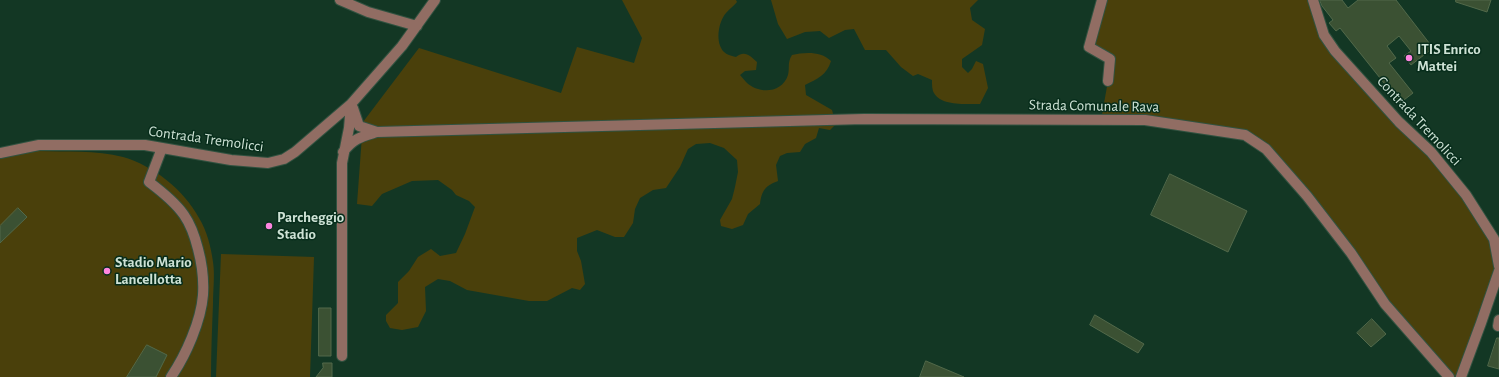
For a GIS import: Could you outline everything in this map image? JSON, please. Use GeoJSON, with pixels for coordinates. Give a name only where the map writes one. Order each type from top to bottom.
{"type":"FeatureCollection","features":[{"type":"Feature","properties":{"kind":"street"},"geometry":{"type":"LineString","coordinates":[[340,0],[368,12],[417,26]]}},
{"type":"Feature","properties":{"kind":"street","name":"Contrada Tremolicci"},"geometry":{"type":"LineString","coordinates":[[0,153],[39,145],[145,146],[231,160],[268,163],[284,159],[295,152],[351,104],[402,46],[435,0]]}},
{"type":"Feature","properties":{"kind":"street"},"geometry":{"type":"LineString","coordinates":[[1102,0],[1089,47],[1110,59],[1108,81]]}},
{"type":"Feature","properties":{"kind":"street","name":"Contrada Tremolicci"},"geometry":{"type":"LineString","coordinates":[[1312,0],[1324,35],[1335,51],[1399,122],[1431,152],[1466,194],[1494,239],[1499,266]]}},
{"type":"Feature","properties":{"kind":"street"},"geometry":{"type":"LineString","coordinates":[[351,104],[352,136],[359,137]]}},
{"type":"Feature","properties":{"kind":"street","name":"Strada Comunale Rava"},"geometry":{"type":"LineString","coordinates":[[377,132],[864,119],[1145,120],[1245,135],[1266,150],[1291,178],[1351,253],[1385,304],[1449,377]]}},
{"type":"Feature","properties":{"kind":"street"},"geometry":{"type":"LineString","coordinates":[[352,128],[377,132]]}},
{"type":"Feature","properties":{"kind":"street"},"geometry":{"type":"LineString","coordinates":[[342,356],[342,163],[343,152],[352,128]]}},
{"type":"Feature","properties":{"kind":"street"},"geometry":{"type":"LineString","coordinates":[[343,152],[350,143],[359,137],[377,132]]}},
{"type":"Feature","properties":{"kind":"street"},"geometry":{"type":"LineString","coordinates":[[162,148],[149,182],[174,203],[184,215],[193,231],[202,264],[203,294],[201,309],[192,336],[171,377]]}},
{"type":"Feature","properties":{"kind":"street"},"geometry":{"type":"LineString","coordinates":[[1460,377],[1499,271]]}},
{"type":"Feature","properties":{"kind":"street"},"geometry":{"type":"LineString","coordinates":[[1499,320],[1499,326]]}},
{"type":"Feature","properties":{"kind":"shaded area"},"geometry":{"type":"Polygon","coordinates":[[[622,0],[736,0],[737,2],[723,17],[719,27],[719,43],[721,48],[727,54],[736,57],[745,54],[757,62],[756,70],[745,71],[740,75],[746,82],[757,89],[775,89],[781,86],[788,75],[790,58],[792,55],[813,53],[823,55],[831,61],[829,66],[821,76],[805,85],[806,95],[832,110],[836,124],[830,130],[819,128],[816,138],[805,144],[800,152],[787,153],[780,156],[776,165],[778,181],[765,189],[760,204],[748,214],[743,225],[732,229],[721,226],[720,220],[732,199],[738,172],[737,160],[724,148],[710,143],[696,144],[688,149],[680,167],[666,188],[653,190],[640,198],[635,209],[633,223],[624,237],[615,237],[597,230],[577,238],[577,251],[581,261],[585,284],[580,290],[572,288],[547,301],[529,301],[467,290],[450,281],[438,279],[425,287],[426,311],[418,327],[402,330],[390,328],[386,321],[386,315],[398,303],[398,282],[409,271],[418,257],[431,249],[440,256],[456,253],[475,207],[469,201],[456,195],[452,190],[438,180],[412,181],[382,194],[372,206],[357,204],[363,122],[419,48],[561,93],[577,47],[634,63],[642,38],[622,0]]]}},
{"type":"Feature","properties":{"kind":"shaded area"},"geometry":{"type":"Polygon","coordinates":[[[771,0],[978,0],[970,8],[972,20],[985,29],[982,45],[962,59],[962,67],[968,73],[976,61],[983,64],[988,88],[980,104],[962,104],[942,100],[933,92],[932,80],[918,74],[913,76],[901,67],[886,50],[865,50],[854,29],[845,30],[829,38],[820,31],[805,32],[787,39],[778,24],[771,0]]]}},
{"type":"Feature","properties":{"kind":"shaded area"},"geometry":{"type":"Polygon","coordinates":[[[1102,0],[1313,0],[1324,35],[1431,152],[1494,239],[1499,266],[1461,377],[1449,377],[1385,304],[1307,196],[1245,135],[1101,120],[1108,81],[1110,59],[1089,47],[1102,0]]]}},
{"type":"Feature","properties":{"kind":"shaded area","name":"Stadio Mario Lancellotta"},"geometry":{"type":"Polygon","coordinates":[[[38,151],[102,153],[135,161],[146,166],[167,180],[177,189],[193,208],[202,223],[206,234],[214,267],[211,377],[0,377],[0,158],[38,151]]]}},
{"type":"Feature","properties":{"kind":"shaded area"},"geometry":{"type":"Polygon","coordinates":[[[221,254],[314,257],[310,377],[216,377],[221,254]]]}},
{"type":"Feature","properties":{"kind":"building"},"geometry":{"type":"Polygon","coordinates":[[[1320,0],[1342,0],[1348,8],[1358,0],[1396,0],[1433,48],[1411,65],[1404,56],[1411,51],[1399,36],[1387,46],[1396,58],[1389,63],[1413,93],[1400,103],[1340,28],[1336,31],[1329,23],[1333,20],[1322,6],[1320,0]]]}},
{"type":"Feature","properties":{"kind":"building"},"geometry":{"type":"Polygon","coordinates":[[[1456,0],[1491,0],[1487,12],[1456,2],[1456,0]]]}},
{"type":"Feature","properties":{"kind":"building"},"geometry":{"type":"Polygon","coordinates":[[[1170,174],[1247,211],[1228,252],[1151,215],[1170,174]]]}},
{"type":"Feature","properties":{"kind":"building"},"geometry":{"type":"Polygon","coordinates":[[[18,208],[27,217],[0,243],[0,226],[18,208]]]}},
{"type":"Feature","properties":{"kind":"building"},"geometry":{"type":"Polygon","coordinates":[[[319,308],[331,308],[331,356],[319,356],[319,308]]]}},
{"type":"Feature","properties":{"kind":"building"},"geometry":{"type":"Polygon","coordinates":[[[1095,315],[1144,344],[1138,353],[1090,325],[1095,315]]]}},
{"type":"Feature","properties":{"kind":"building"},"geometry":{"type":"Polygon","coordinates":[[[1372,319],[1386,334],[1371,347],[1357,333],[1372,319]]]}},
{"type":"Feature","properties":{"kind":"building"},"geometry":{"type":"Polygon","coordinates":[[[1497,338],[1499,338],[1499,369],[1488,366],[1497,338]]]}},
{"type":"Feature","properties":{"kind":"building"},"geometry":{"type":"Polygon","coordinates":[[[147,345],[167,355],[156,377],[127,377],[147,345]]]}},
{"type":"Feature","properties":{"kind":"building"},"geometry":{"type":"Polygon","coordinates":[[[926,361],[964,377],[920,377],[926,361]]]}},
{"type":"Feature","properties":{"kind":"building"},"geometry":{"type":"Polygon","coordinates":[[[323,363],[332,363],[332,377],[316,377],[323,368],[323,363]]]}},
{"type":"Feature","properties":{"kind":"place","name":"ITIS Enrico Mattei"},"geometry":{"type":"Point","coordinates":[1409,58]}},
{"type":"Feature","properties":{"kind":"place","name":"Parcheggio Stadio"},"geometry":{"type":"Point","coordinates":[269,226]}},
{"type":"Feature","properties":{"kind":"place","name":"Stadio Mario Lancellotta"},"geometry":{"type":"Point","coordinates":[107,271]}}]}
